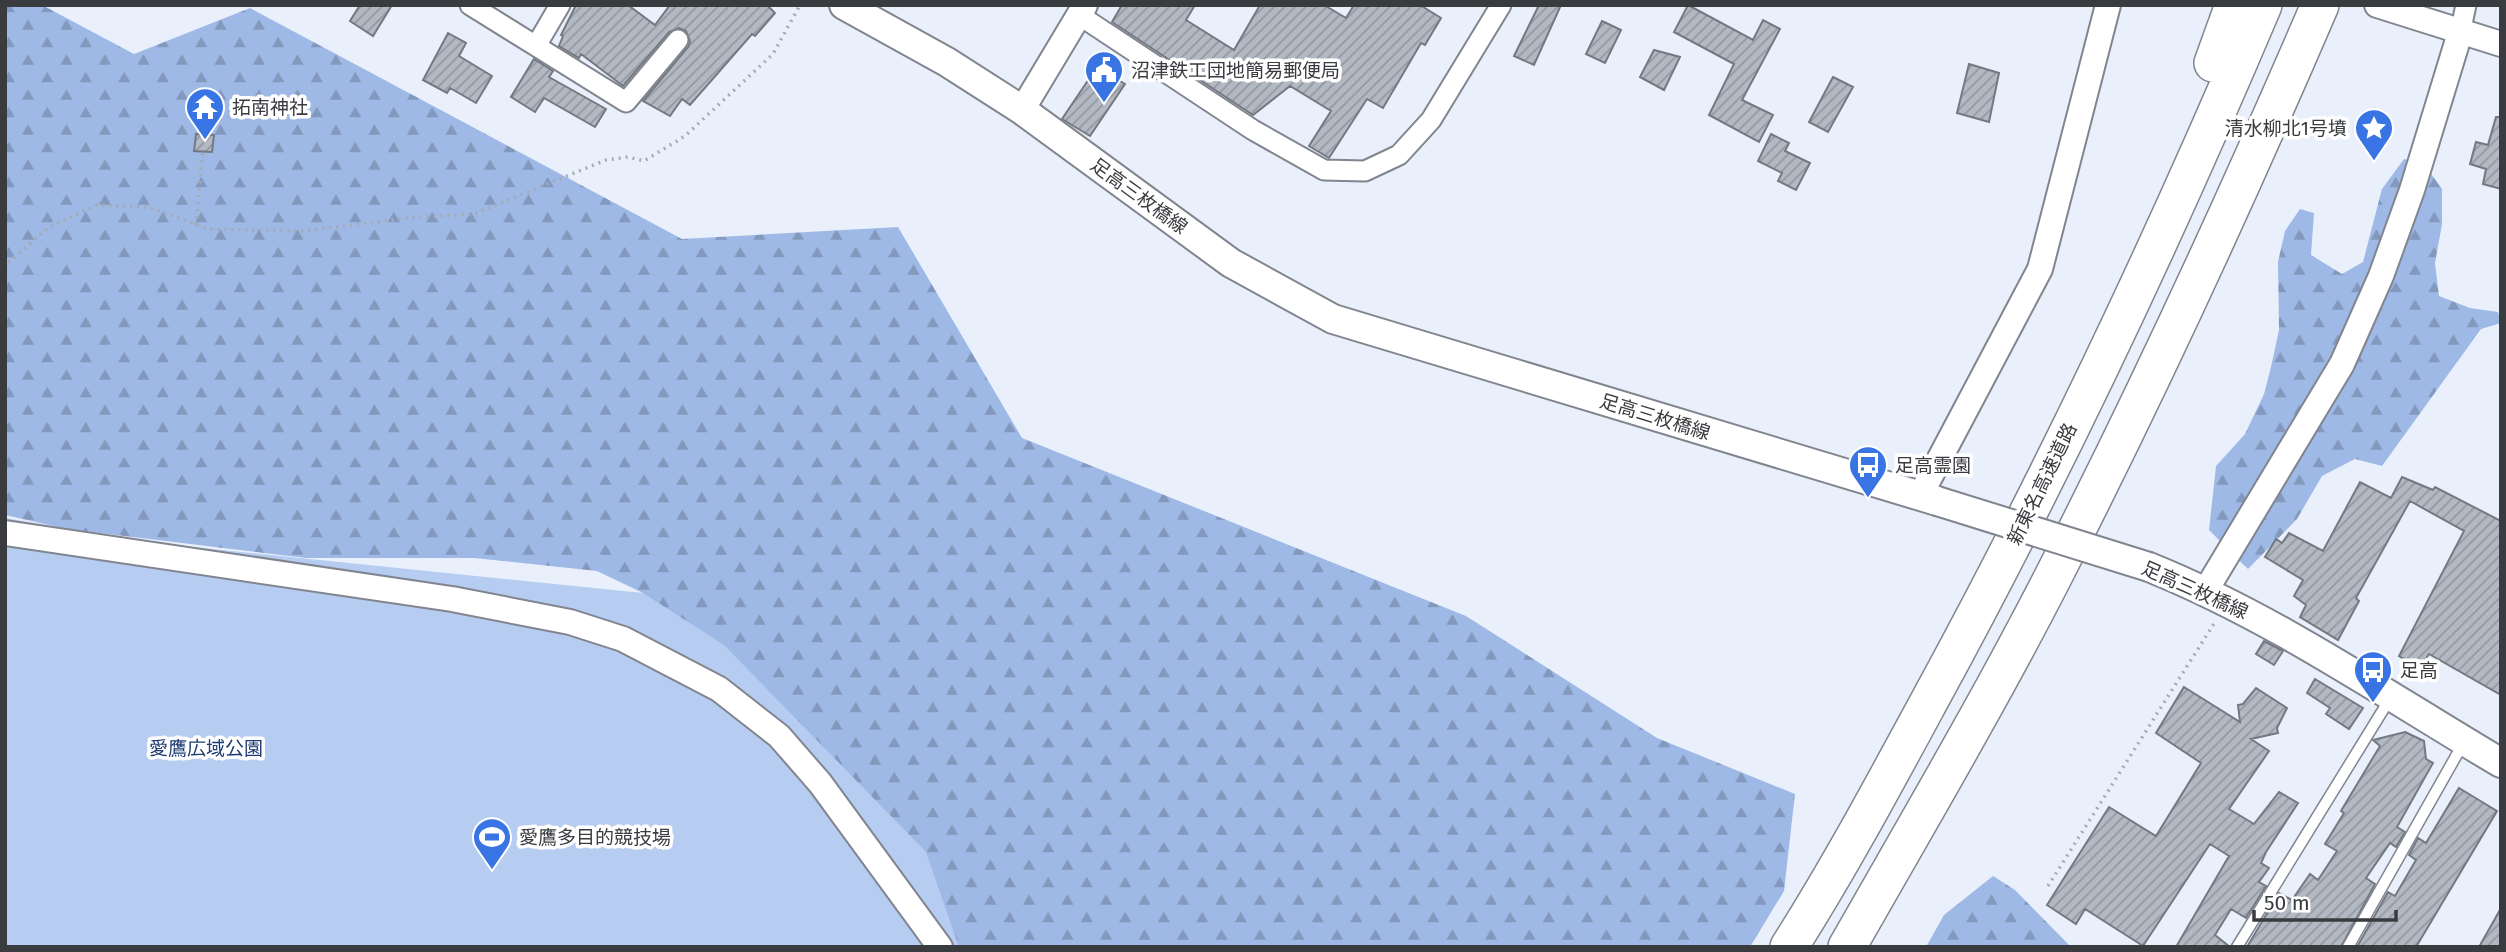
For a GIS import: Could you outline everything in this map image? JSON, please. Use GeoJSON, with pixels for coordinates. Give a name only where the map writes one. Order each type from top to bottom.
{"type":"FeatureCollection","features":[{"type":"Feature","properties":{"kind":"highway"},"geometry":{"type":"LineString","coordinates":[[1990,590],[2207,80],[2234,5]]}},
{"type":"Feature","properties":{"kind":"highway","name":"新東名高速道路"},"geometry":{"type":"LineString","coordinates":[[1793,940],[1990,590],[2084,400],[2263,5]]}},
{"type":"Feature","properties":{"kind":"highway"},"geometry":{"type":"LineString","coordinates":[[1847,947],[2052,579],[2150,380],[2255,155],[2320,5]]}},
{"type":"Feature","properties":{"kind":"main road","name":"足高三枚橋線"},"geometry":{"type":"LineString","coordinates":[[844,5],[947,62],[1022,110],[1231,263],[1333,318],[2149,567],[2217,596],[2501,763]]}},
{"type":"Feature","properties":{"kind":"street"},"geometry":{"type":"LineString","coordinates":[[470,5],[626,102],[678,40]]}},
{"type":"Feature","properties":{"kind":"street"},"geometry":{"type":"LineString","coordinates":[[536,46],[560,5]]}},
{"type":"Feature","properties":{"kind":"street"},"geometry":{"type":"LineString","coordinates":[[1022,110],[1082,10],[1253,130],[1324,170],[1365,172],[1399,155],[1431,120],[1501,5]]}},
{"type":"Feature","properties":{"kind":"street"},"geometry":{"type":"LineString","coordinates":[[1929,499],[2040,269],[2108,5]]}},
{"type":"Feature","properties":{"kind":"street"},"geometry":{"type":"LineString","coordinates":[[2377,5],[2501,44]]}},
{"type":"Feature","properties":{"kind":"street"},"geometry":{"type":"LineString","coordinates":[[2217,596],[2342,364],[2381,276],[2412,190],[2466,5]]}},
{"type":"Feature","properties":{"kind":"street"},"geometry":{"type":"LineString","coordinates":[[5,533],[452,599],[570,622],[623,639],[719,689],[779,736],[820,783],[940,947]]}},
{"type":"Feature","properties":{"kind":"lane"},"geometry":{"type":"LineString","coordinates":[[2237,947],[2391,697]]}},
{"type":"Feature","properties":{"kind":"lane"},"geometry":{"type":"LineString","coordinates":[[2348,947],[2465,742]]}},
{"type":"Feature","properties":{"kind":"path"},"geometry":{"type":"LineString","coordinates":[[5,276],[8,262],[49,227],[97,205],[148,207],[209,229],[304,231],[416,217],[474,214],[606,160],[628,157],[644,161],[685,136],[773,54],[800,5]]}},
{"type":"Feature","properties":{"kind":"path"},"geometry":{"type":"LineString","coordinates":[[197,225],[203,151]]}},
{"type":"Feature","properties":{"kind":"path"},"geometry":{"type":"LineString","coordinates":[[2048,886],[2217,596]]}},
{"type":"Feature","properties":{"kind":"green space"},"geometry":{"type":"Polygon","coordinates":[[[5,5],[42,5],[134,54],[250,8],[682,239],[898,227],[1022,438],[1466,616],[1657,738],[1795,794],[1784,891],[1750,947],[940,947],[643,593],[597,571],[474,558],[306,558],[67,529],[5,515],[5,5]]]}},
{"type":"Feature","properties":{"kind":"green space"},"geometry":{"type":"Polygon","coordinates":[[[2404,159],[2424,164],[2442,189],[2442,224],[2435,263],[2439,296],[2470,308],[2498,312],[2501,323],[2481,329],[2382,466],[2355,459],[2322,476],[2297,519],[2248,569],[2209,530],[2216,466],[2245,434],[2264,394],[2279,330],[2278,262],[2285,231],[2300,209],[2314,213],[2311,255],[2342,274],[2363,262],[2382,189],[2404,159]]]}},
{"type":"Feature","properties":{"kind":"green space","name":"愛鷹広域公園"},"geometry":{"type":"Polygon","coordinates":[[[5,518],[154,543],[643,593],[724,645],[926,852],[959,947],[5,947],[5,518]]]}},
{"type":"Feature","properties":{"kind":"green space"},"geometry":{"type":"Polygon","coordinates":[[[1993,876],[2015,890],[2071,947],[1926,947],[1944,915],[1993,876]]]}},
{"type":"Feature","properties":{"kind":"building"},"geometry":{"type":"Polygon","coordinates":[[[360,5],[392,5],[373,36],[350,21],[360,5]]]}},
{"type":"Feature","properties":{"kind":"building"},"geometry":{"type":"Polygon","coordinates":[[[576,5],[628,5],[655,25],[670,5],[767,5],[775,13],[755,36],[752,34],[690,105],[682,99],[670,116],[643,101],[688,47],[690,41],[686,31],[679,28],[669,32],[623,86],[581,54],[579,58],[559,46],[563,36],[561,35],[576,5]]]}},
{"type":"Feature","properties":{"kind":"building"},"geometry":{"type":"Polygon","coordinates":[[[1122,5],[1195,5],[1186,20],[1234,50],[1260,5],[1324,5],[1346,18],[1354,5],[1420,5],[1441,18],[1425,45],[1421,43],[1383,108],[1367,99],[1329,158],[1309,146],[1331,111],[1290,86],[1253,115],[1112,22],[1122,5]]]}},
{"type":"Feature","properties":{"kind":"building"},"geometry":{"type":"Polygon","coordinates":[[[1539,5],[1561,5],[1534,65],[1514,56],[1539,5]]]}},
{"type":"Feature","properties":{"kind":"building"},"geometry":{"type":"Polygon","coordinates":[[[1688,5],[1753,40],[1763,20],[1780,29],[1742,100],[1773,115],[1759,142],[1709,115],[1734,64],[1674,32],[1688,5]]]}},
{"type":"Feature","properties":{"kind":"building"},"geometry":{"type":"Polygon","coordinates":[[[1602,21],[1621,30],[1605,63],[1586,54],[1602,21]]]}},
{"type":"Feature","properties":{"kind":"building"},"geometry":{"type":"Polygon","coordinates":[[[448,33],[466,43],[459,56],[492,76],[476,103],[450,88],[447,93],[423,80],[448,33]]]}},
{"type":"Feature","properties":{"kind":"building"},"geometry":{"type":"Polygon","coordinates":[[[1654,50],[1680,57],[1664,90],[1640,77],[1654,50]]]}},
{"type":"Feature","properties":{"kind":"building"},"geometry":{"type":"Polygon","coordinates":[[[534,59],[553,71],[549,77],[606,109],[595,127],[544,98],[535,112],[511,97],[534,59]]]}},
{"type":"Feature","properties":{"kind":"building"},"geometry":{"type":"Polygon","coordinates":[[[1969,64],[1999,73],[1989,122],[1957,113],[1969,64]]]}},
{"type":"Feature","properties":{"kind":"building"},"geometry":{"type":"Polygon","coordinates":[[[1097,67],[1125,84],[1090,136],[1062,119],[1097,67]]]}},
{"type":"Feature","properties":{"kind":"building"},"geometry":{"type":"Polygon","coordinates":[[[1833,77],[1853,87],[1828,132],[1809,122],[1833,77]]]}},
{"type":"Feature","properties":{"kind":"building"},"geometry":{"type":"Polygon","coordinates":[[[2496,117],[2501,117],[2501,189],[2483,184],[2486,169],[2470,164],[2476,142],[2488,145],[2496,117]]]}},
{"type":"Feature","properties":{"kind":"building"},"geometry":{"type":"Polygon","coordinates":[[[196,134],[214,135],[212,152],[194,151],[196,134]]]}},
{"type":"Feature","properties":{"kind":"building"},"geometry":{"type":"Polygon","coordinates":[[[1771,134],[1789,143],[1785,151],[1810,163],[1796,190],[1778,181],[1782,173],[1758,161],[1771,134]]]}},
{"type":"Feature","properties":{"kind":"building"},"geometry":{"type":"Polygon","coordinates":[[[2402,477],[2433,490],[2435,487],[2501,521],[2501,695],[2429,654],[2420,668],[2399,656],[2464,531],[2410,501],[2356,598],[2359,601],[2338,640],[2300,617],[2306,605],[2294,596],[2303,580],[2265,557],[2276,539],[2282,543],[2289,533],[2323,551],[2360,482],[2391,498],[2402,477]]]}},
{"type":"Feature","properties":{"kind":"building"},"geometry":{"type":"Polygon","coordinates":[[[2264,641],[2283,651],[2274,665],[2256,654],[2264,641]]]}},
{"type":"Feature","properties":{"kind":"building"},"geometry":{"type":"Polygon","coordinates":[[[2315,679],[2363,708],[2349,729],[2326,714],[2330,708],[2307,693],[2315,679]]]}},
{"type":"Feature","properties":{"kind":"building"},"geometry":{"type":"Polygon","coordinates":[[[2184,687],[2240,722],[2238,705],[2243,704],[2256,688],[2287,708],[2277,728],[2278,733],[2251,739],[2269,751],[2229,809],[2254,824],[2279,792],[2298,803],[2261,863],[2269,868],[2259,882],[2266,886],[2246,918],[2231,909],[2215,935],[2230,947],[2176,947],[2229,856],[2210,844],[2143,946],[2085,909],[2076,924],[2047,905],[2109,807],[2156,836],[2201,763],[2156,733],[2184,687]]]}},
{"type":"Feature","properties":{"kind":"building"},"geometry":{"type":"Polygon","coordinates":[[[2405,732],[2424,741],[2426,759],[2433,763],[2397,827],[2405,832],[2396,847],[2390,843],[2366,878],[2375,884],[2341,947],[2247,947],[2279,893],[2292,900],[2310,874],[2318,880],[2337,851],[2325,844],[2344,813],[2341,811],[2380,746],[2373,740],[2405,732]]]}},
{"type":"Feature","properties":{"kind":"building"},"geometry":{"type":"Polygon","coordinates":[[[2459,788],[2497,811],[2416,947],[2357,947],[2388,892],[2395,896],[2416,860],[2409,855],[2418,838],[2426,843],[2459,788]]]}},
{"type":"Feature","properties":{"kind":"building"},"geometry":{"type":"Polygon","coordinates":[[[2501,908],[2501,947],[2479,947],[2501,908]]]}},
{"type":"Feature","properties":{"kind":"place","name":"沼津鉄工団地簡易郵便局"},"geometry":{"type":"Point","coordinates":[1104,104]}},
{"type":"Feature","properties":{"kind":"place","name":"拓南神社"},"geometry":{"type":"Point","coordinates":[205,141]}},
{"type":"Feature","properties":{"kind":"place","name":"清水柳北1号墳"},"geometry":{"type":"Point","coordinates":[2374,162]}},
{"type":"Feature","properties":{"kind":"place","name":"足高霊園"},"geometry":{"type":"Point","coordinates":[1868,499]}},
{"type":"Feature","properties":{"kind":"place","name":"足高"},"geometry":{"type":"Point","coordinates":[2373,704]}},
{"type":"Feature","properties":{"kind":"place","name":"愛鷹多目的競技場"},"geometry":{"type":"Point","coordinates":[492,871]}}]}
